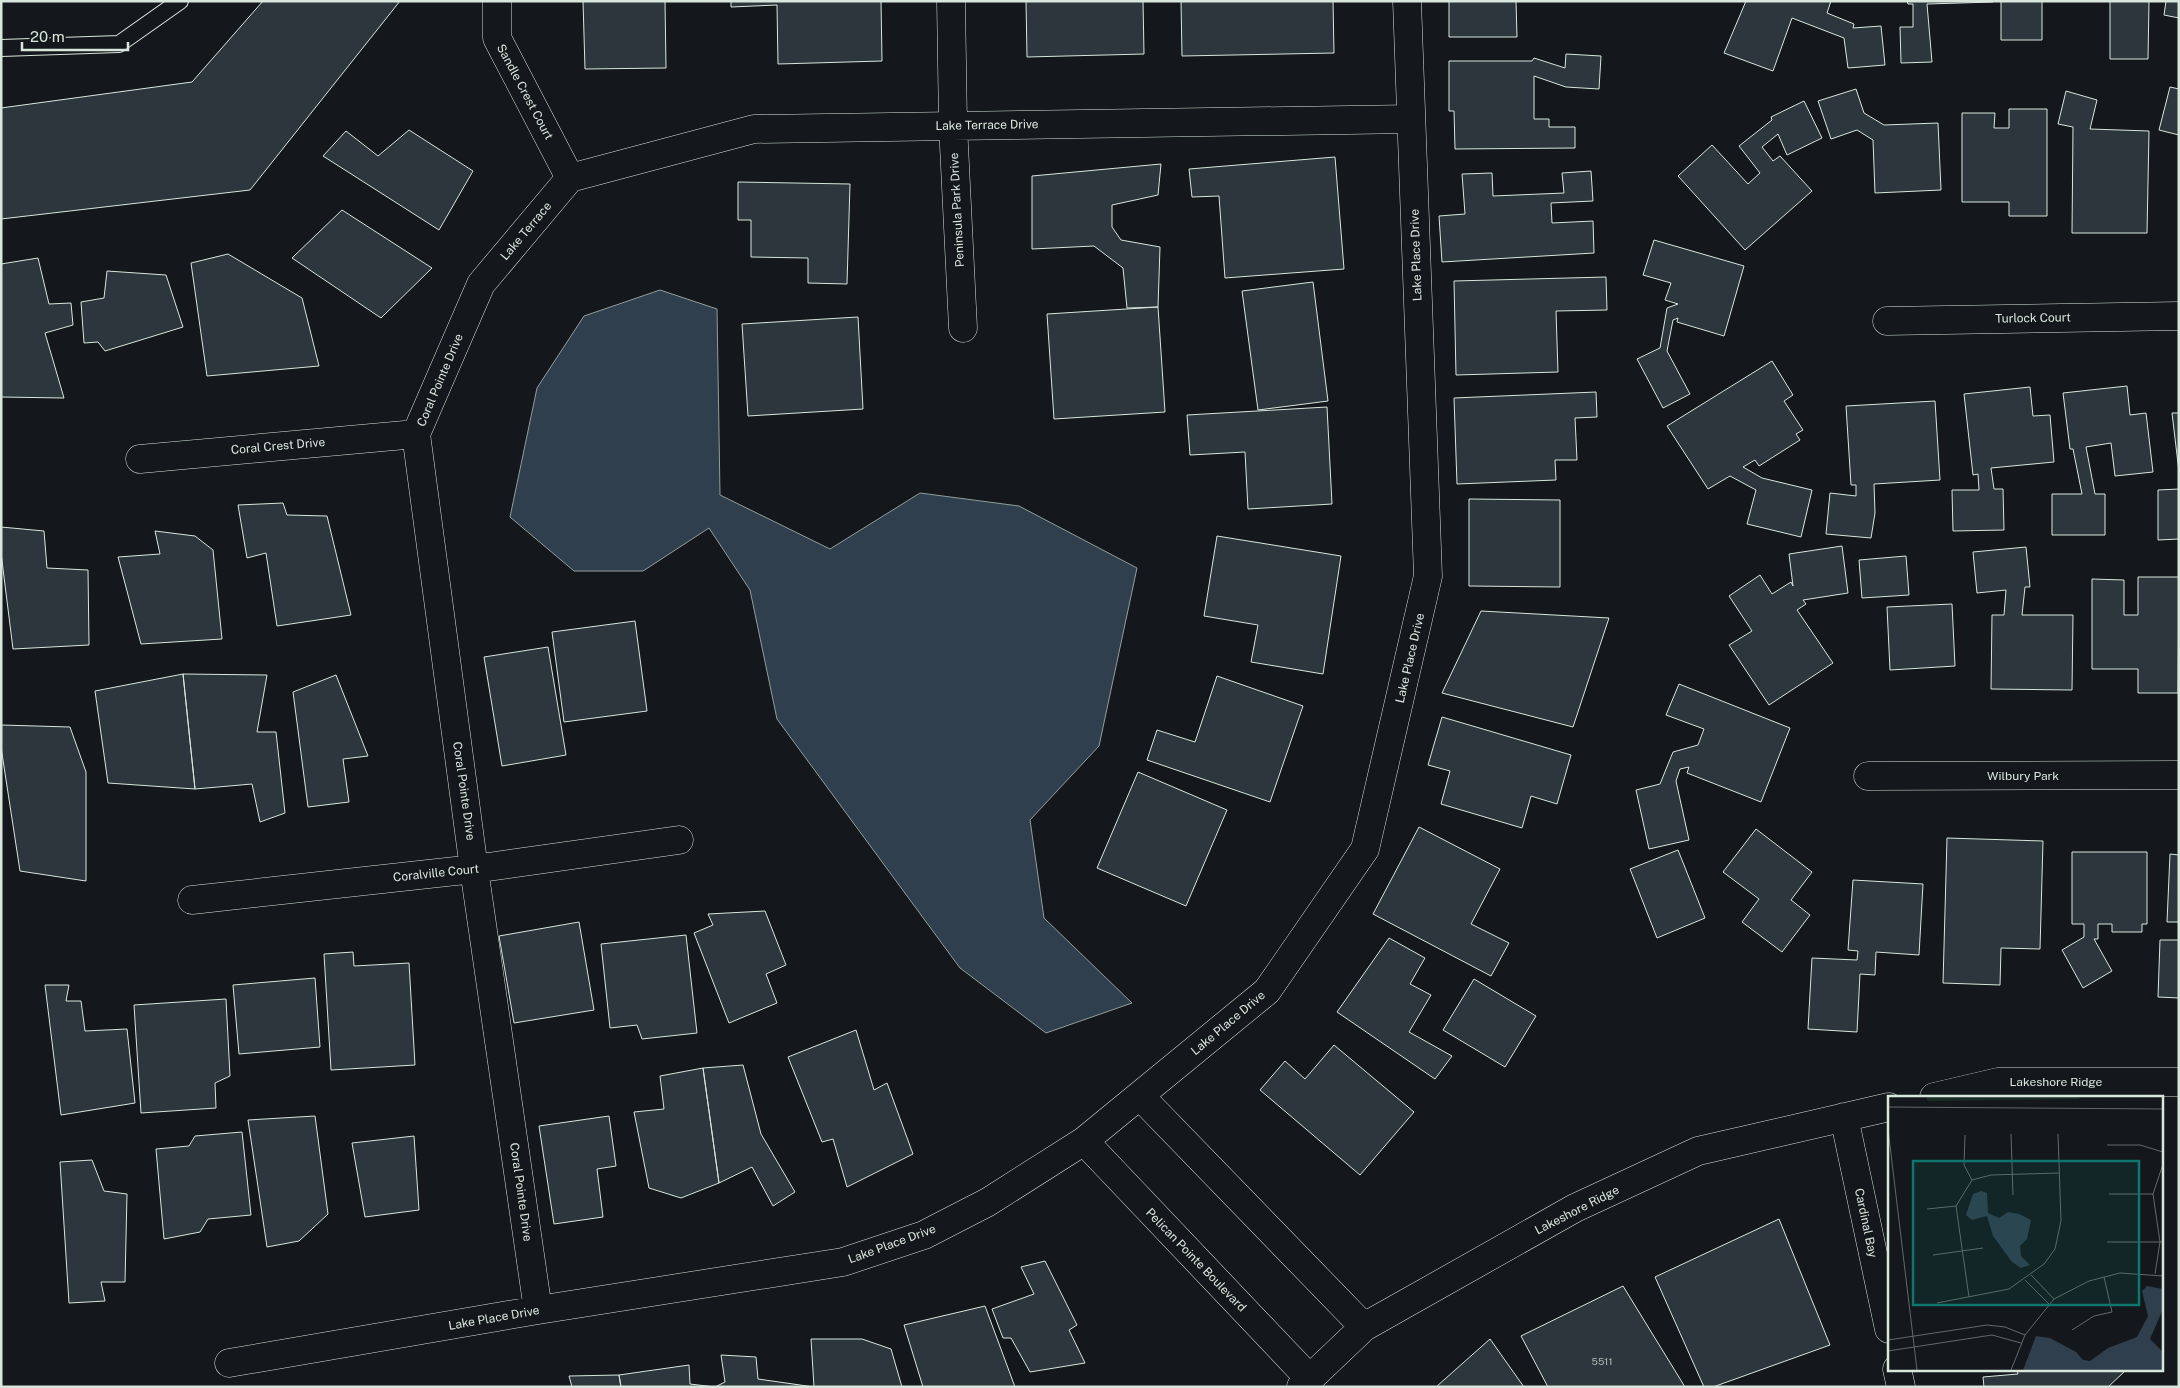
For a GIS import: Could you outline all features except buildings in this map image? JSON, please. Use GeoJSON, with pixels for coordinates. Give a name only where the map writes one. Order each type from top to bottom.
{"type":"FeatureCollection","features":[{"type":"Feature","properties":{"kind":"street","name":"Sandle Crest Court"},"geometry":{"type":"LineString","coordinates":[[497,1],[497,38],[570,178]]}},
{"type":"Feature","properties":{"kind":"street","name":"Peninsula Park Drive"},"geometry":{"type":"LineString","coordinates":[[951,1],[953,125],[963,328]]}},
{"type":"Feature","properties":{"kind":"street","name":"Lake Place Drive"},"geometry":{"type":"LineString","coordinates":[[229,1363],[538,1310],[843,1262],[924,1235],[988,1202],[1084,1142],[1267,991],[1365,849],[1428,576],[1407,1]]}},
{"type":"Feature","properties":{"kind":"street","name":"Lake Terrace Drive"},"geometry":{"type":"LineString","coordinates":[[570,178],[754,129],[1411,119]]}},
{"type":"Feature","properties":{"kind":"street","name":"Lake Terrace"},"geometry":{"type":"LineString","coordinates":[[481,284],[570,178]]}},
{"type":"Feature","properties":{"kind":"street","name":"Coral Pointe Drive"},"geometry":{"type":"LineString","coordinates":[[481,284],[416,434],[474,869],[538,1310]]}},
{"type":"Feature","properties":{"kind":"street","name":"Turlock Court"},"geometry":{"type":"LineString","coordinates":[[1886,321],[2179,316]]}},
{"type":"Feature","properties":{"kind":"street","name":"Coral Crest Drive"},"geometry":{"type":"LineString","coordinates":[[140,459],[416,434]]}},
{"type":"Feature","properties":{"kind":"street","name":"Wilbury Park"},"geometry":{"type":"LineString","coordinates":[[1868,776],[2179,775]]}},
{"type":"Feature","properties":{"kind":"street","name":"Coralville Court"},"geometry":{"type":"LineString","coordinates":[[192,900],[474,869],[679,840]]}},
{"type":"Feature","properties":{"kind":"street","name":"Lakeshore Ridge"},"geometry":{"type":"LineString","coordinates":[[1938,1096],[1998,1082],[2179,1082]]}},
{"type":"Feature","properties":{"kind":"street"},"geometry":{"type":"LineString","coordinates":[[1140,1096],[1364,1327]]}},
{"type":"Feature","properties":{"kind":"street","name":"Lakeshore Ridge"},"geometry":{"type":"LineString","coordinates":[[1305,1382],[1364,1327],[1575,1208],[1698,1151],[1888,1107]]}},
{"type":"Feature","properties":{"kind":"street","name":"Cardinal Bay"},"geometry":{"type":"LineString","coordinates":[[1844,1117],[1888,1324]]}},
{"type":"Feature","properties":{"kind":"street","name":"Pelican Pointe Boulevard"},"geometry":{"type":"LineString","coordinates":[[1084,1142],[1305,1382]]}},
{"type":"Feature","properties":{"kind":"street"},"geometry":{"type":"LineString","coordinates":[[1897,1370],[1901,1387]]}},
{"type":"Feature","properties":{"kind":"lane"},"geometry":{"type":"LineString","coordinates":[[1,48],[119,44],[180,1]]}},
{"type":"Feature","properties":{"kind":"water"},"geometry":{"type":"Polygon","coordinates":[[[660,290],[717,309],[720,495],[830,549],[920,493],[1019,506],[1137,568],[1099,746],[1030,820],[1044,918],[1132,1003],[1046,1033],[960,968],[777,719],[750,590],[709,528],[643,571],[574,571],[510,517],[537,388],[584,316],[660,290]]]}}]}
